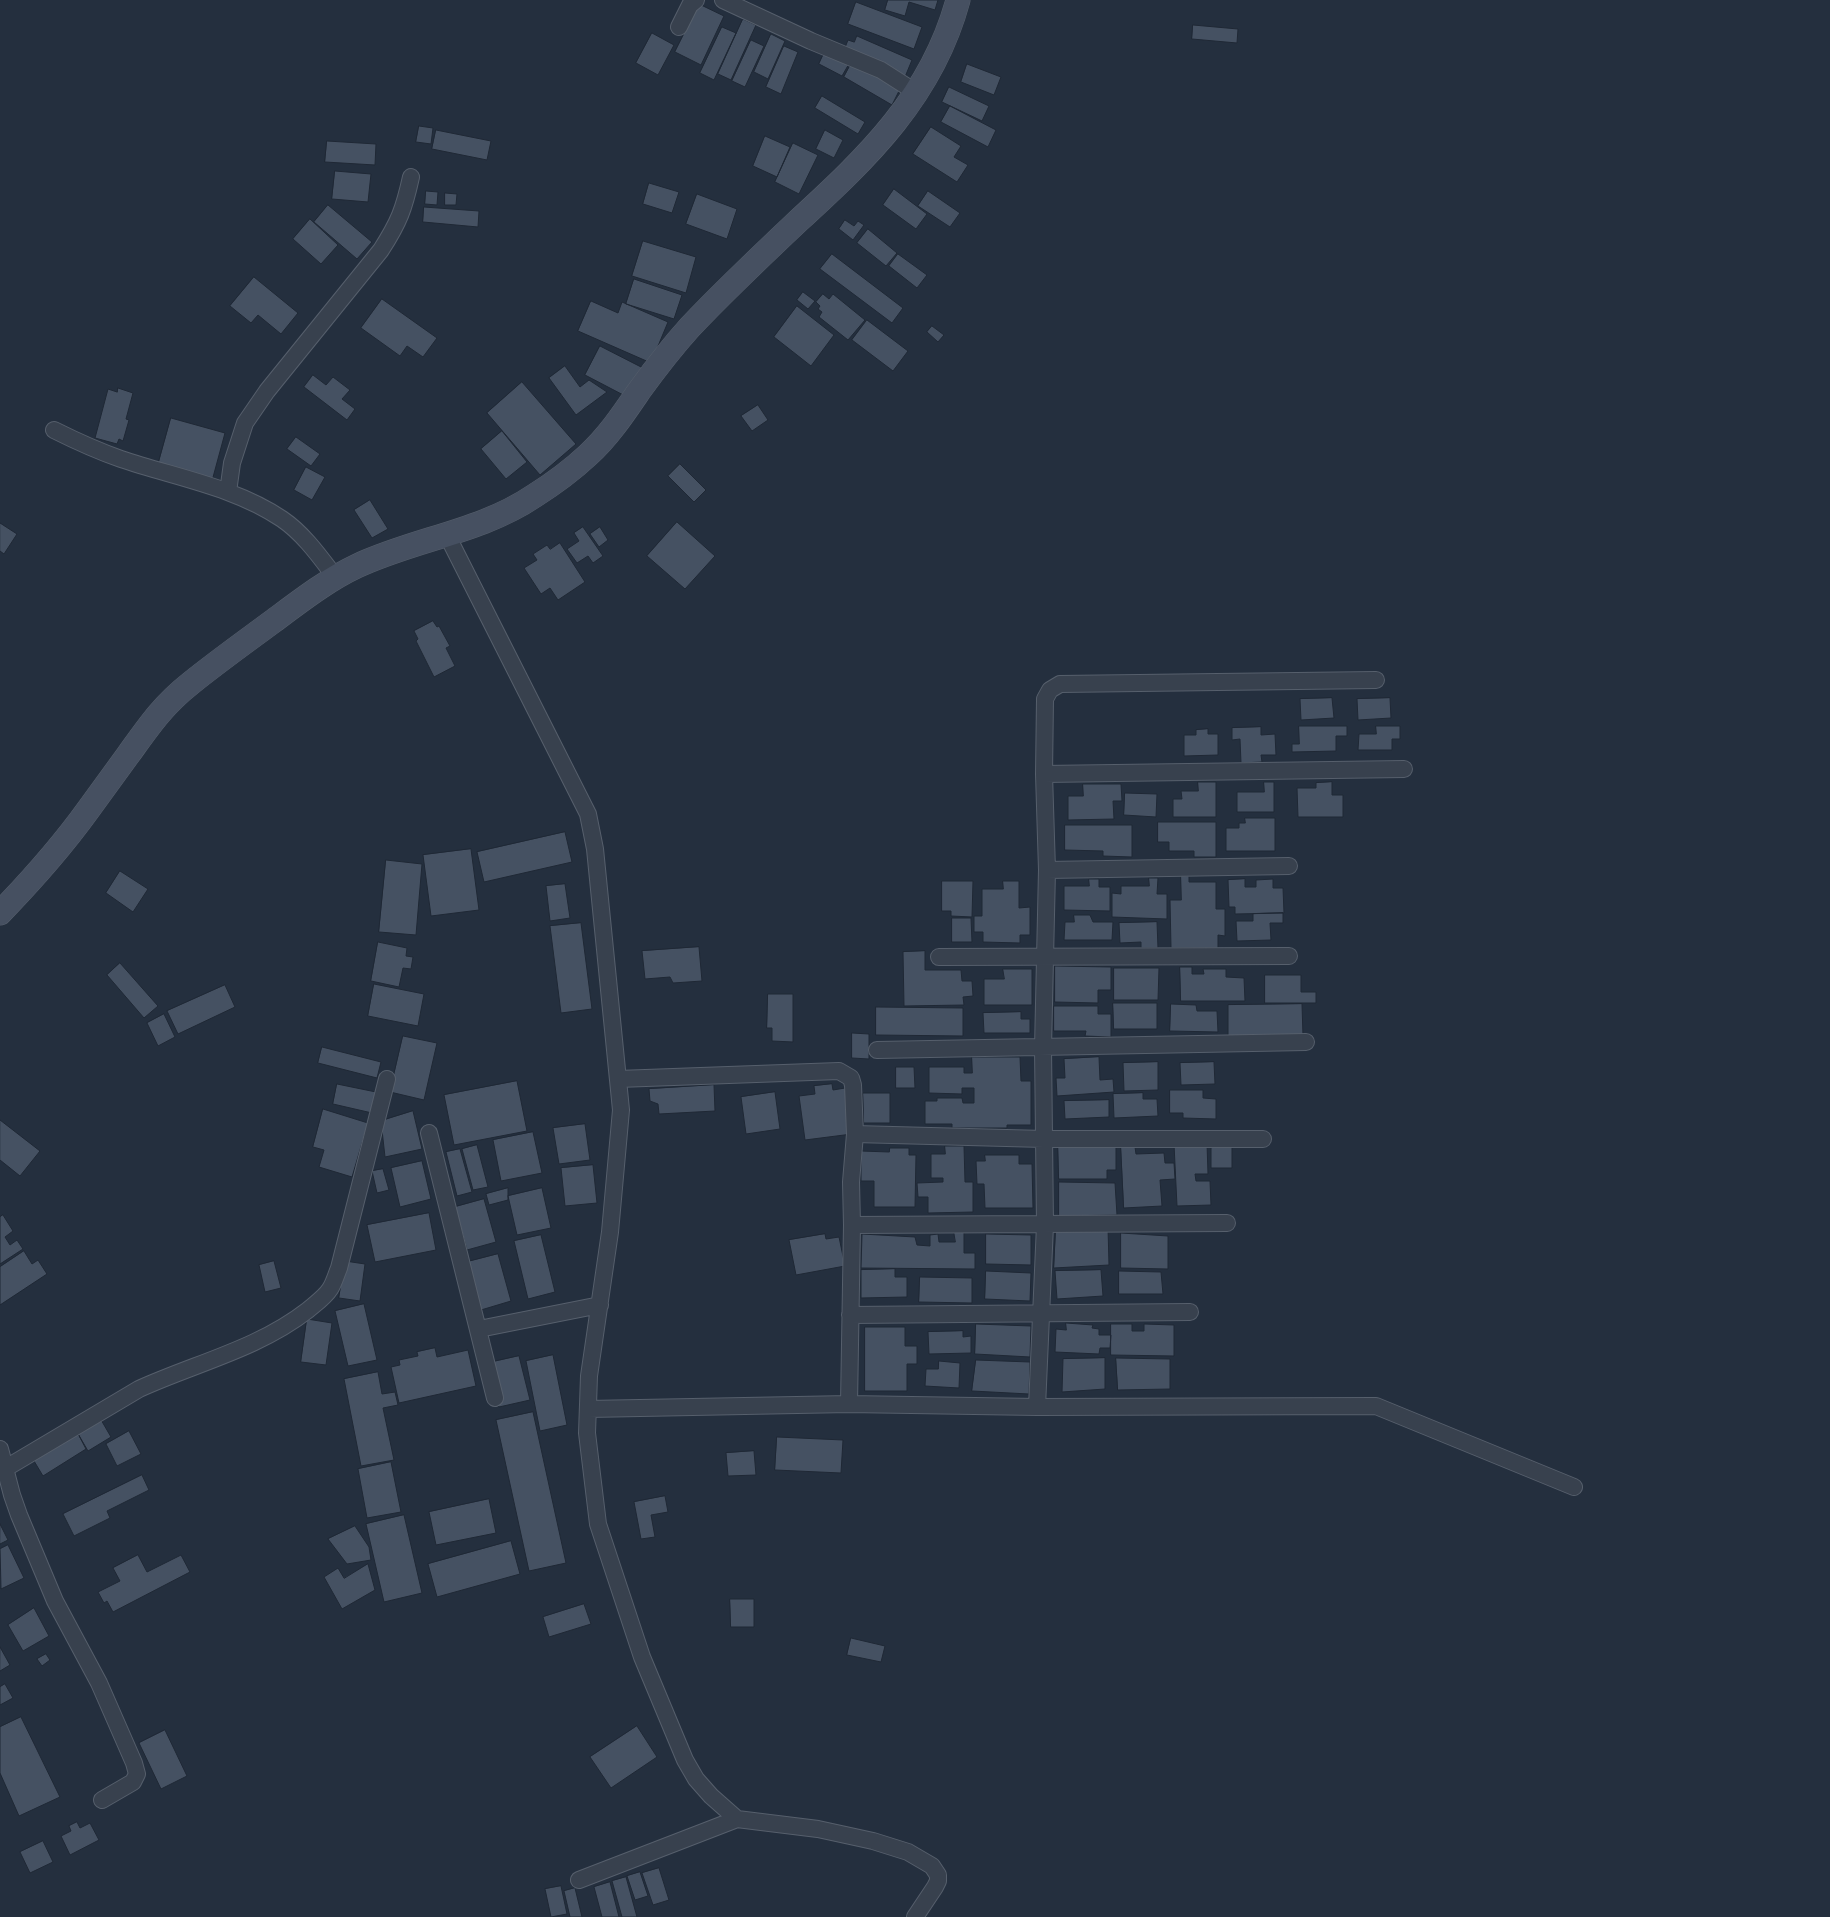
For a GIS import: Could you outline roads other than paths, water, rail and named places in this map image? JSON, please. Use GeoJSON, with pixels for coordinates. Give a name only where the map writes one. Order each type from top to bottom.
{"type":"FeatureCollection","features":[{"type":"Feature","properties":{"kind":"street"},"geometry":{"type":"LineString","coordinates":[[680,27],[690,5],[696,0]]}},
{"type":"Feature","properties":{"kind":"street"},"geometry":{"type":"LineString","coordinates":[[723,0],[810,41],[881,70],[917,93]]}},
{"type":"Feature","properties":{"kind":"street"},"geometry":{"type":"LineString","coordinates":[[0,913],[21,891],[83,816],[148,725],[168,702],[291,608],[356,566],[447,535],[507,511],[530,499],[590,454],[668,352],[692,326],[861,162],[886,135],[917,93],[939,55],[951,26],[958,0]]}},
{"type":"Feature","properties":{"kind":"street"},"geometry":{"type":"LineString","coordinates":[[228,492],[232,463],[245,423],[266,391],[381,250],[396,227],[411,177]]}},
{"type":"Feature","properties":{"kind":"street"},"geometry":{"type":"LineString","coordinates":[[54,430],[99,452],[228,492],[282,519],[302,536],[336,578]]}},
{"type":"Feature","properties":{"kind":"street"},"geometry":{"type":"LineString","coordinates":[[447,535],[588,814],[594,849],[621,1110],[620,1138],[600,1305],[589,1376],[587,1433],[598,1524],[642,1657],[684,1760],[710,1796],[737,1819]]}},
{"type":"Feature","properties":{"kind":"street"},"geometry":{"type":"LineString","coordinates":[[1037,1407],[1044,1225],[1043,1048],[1047,870],[1044,774],[1045,699],[1050,690],[1060,684],[1376,680]]}},
{"type":"Feature","properties":{"kind":"street"},"geometry":{"type":"LineString","coordinates":[[1044,774],[1404,769]]}},
{"type":"Feature","properties":{"kind":"street"},"geometry":{"type":"LineString","coordinates":[[1047,870],[1289,866]]}},
{"type":"Feature","properties":{"kind":"street"},"geometry":{"type":"LineString","coordinates":[[939,957],[1289,956]]}},
{"type":"Feature","properties":{"kind":"street"},"geometry":{"type":"LineString","coordinates":[[877,1050],[1306,1042]]}},
{"type":"Feature","properties":{"kind":"street"},"geometry":{"type":"LineString","coordinates":[[618,1079],[838,1071],[846,1074],[853,1082],[855,1134],[851,1182],[852,1225],[848,1404]]}},
{"type":"Feature","properties":{"kind":"street"},"geometry":{"type":"LineString","coordinates":[[6,1468],[139,1390],[162,1379],[233,1352],[281,1329],[300,1316],[330,1290],[340,1268],[386,1079]]}},
{"type":"Feature","properties":{"kind":"street"},"geometry":{"type":"LineString","coordinates":[[430,1133],[494,1398]]}},
{"type":"Feature","properties":{"kind":"street"},"geometry":{"type":"LineString","coordinates":[[855,1134],[1044,1139],[1263,1139]]}},
{"type":"Feature","properties":{"kind":"street"},"geometry":{"type":"LineString","coordinates":[[852,1225],[1227,1223]]}},
{"type":"Feature","properties":{"kind":"street"},"geometry":{"type":"LineString","coordinates":[[479,1330],[600,1305]]}},
{"type":"Feature","properties":{"kind":"street"},"geometry":{"type":"LineString","coordinates":[[850,1315],[1190,1312]]}},
{"type":"Feature","properties":{"kind":"street"},"geometry":{"type":"LineString","coordinates":[[588,1410],[848,1404],[1037,1407],[1376,1406],[1574,1487]]}},
{"type":"Feature","properties":{"kind":"street"},"geometry":{"type":"LineString","coordinates":[[0,1449],[19,1515],[55,1601],[99,1683],[134,1763],[137,1774],[133,1782],[102,1800]]}},
{"type":"Feature","properties":{"kind":"street"},"geometry":{"type":"LineString","coordinates":[[579,1880],[737,1819],[818,1828],[873,1841],[908,1852],[932,1866],[938,1875],[936,1887],[916,1917]]}}]}
